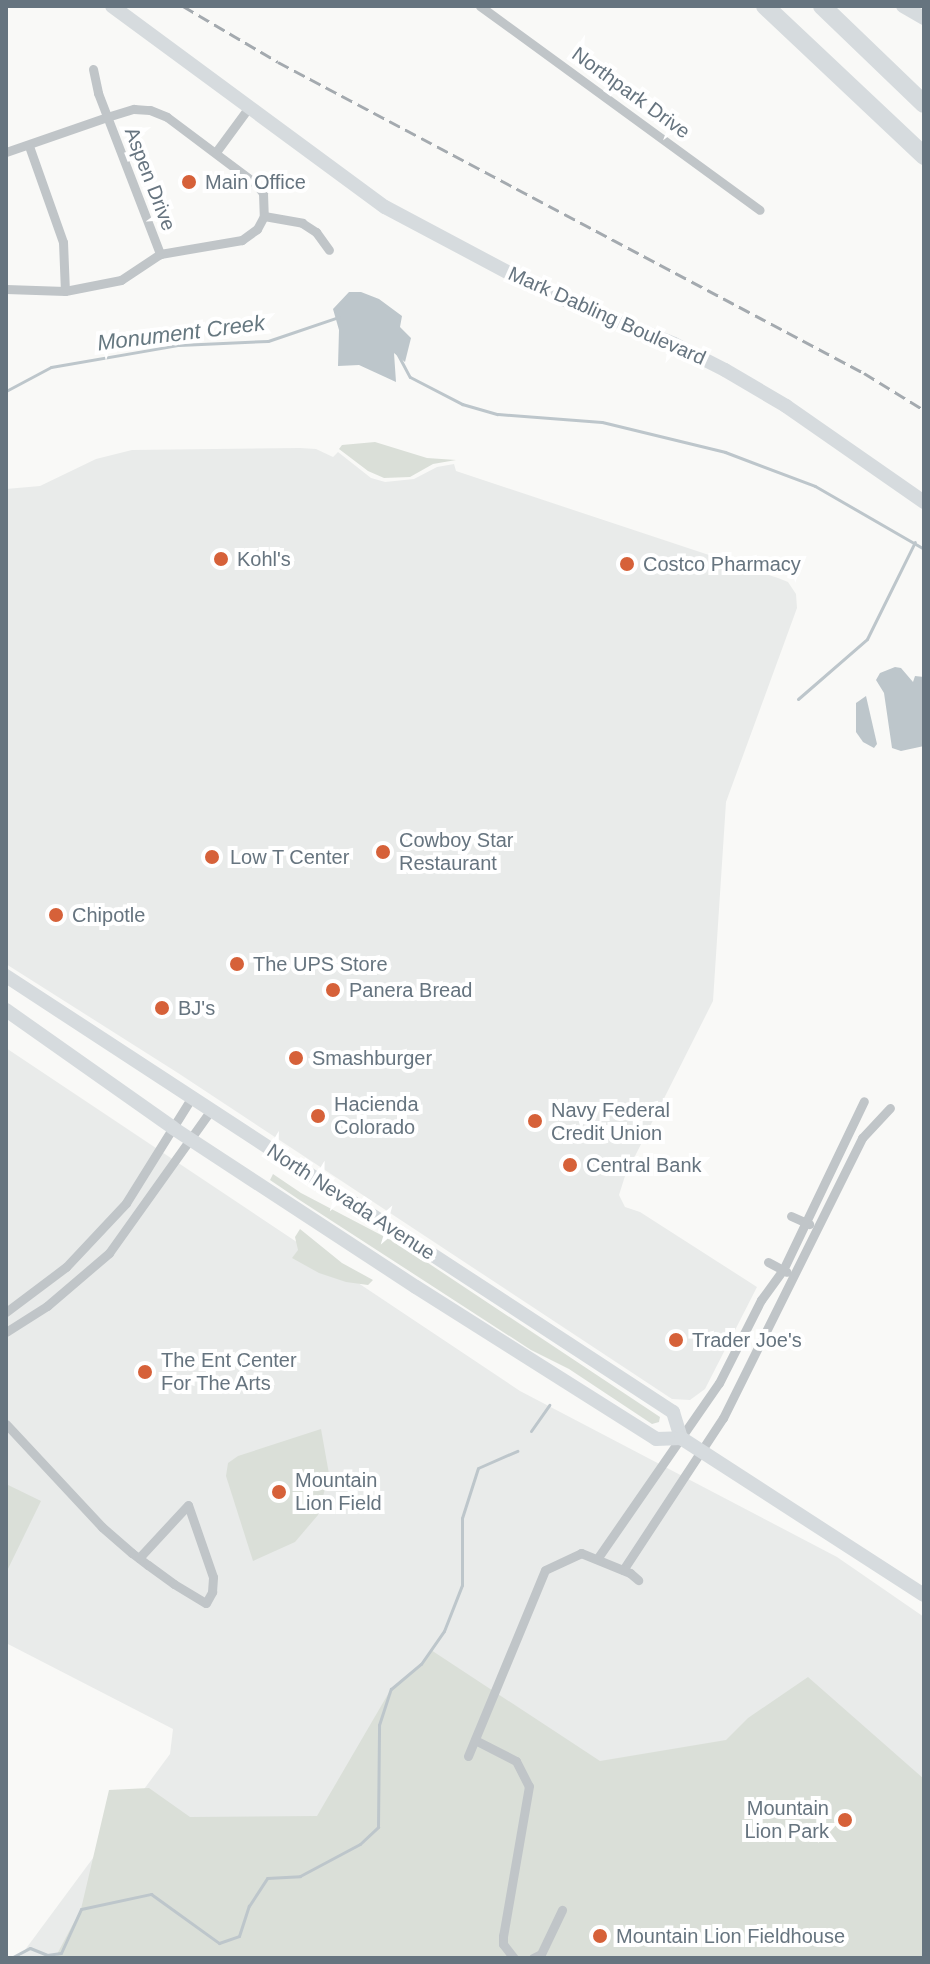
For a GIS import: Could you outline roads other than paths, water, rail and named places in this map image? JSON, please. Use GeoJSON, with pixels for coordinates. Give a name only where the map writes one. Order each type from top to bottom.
{"type":"FeatureCollection","features":[{"type":"Feature","properties":{"kind":"highway"},"geometry":{"type":"LineString","coordinates":[[765,6],[924,156]]}},
{"type":"Feature","properties":{"kind":"highway"},"geometry":{"type":"LineString","coordinates":[[822,6],[924,104]]}},
{"type":"Feature","properties":{"kind":"main road","name":"Mark Dabling Boulevard"},"geometry":{"type":"LineString","coordinates":[[112,6],[385,207],[543,291],[649,333],[725,370],[786,406],[924,502]]}},
{"type":"Feature","properties":{"kind":"main road","name":"North Nevada Avenue"},"geometry":{"type":"LineString","coordinates":[[6,976],[673,1412],[681,1438]]}},
{"type":"Feature","properties":{"kind":"main road","name":"North Nevada Avenue"},"geometry":{"type":"LineString","coordinates":[[6,1010],[173,1128],[656,1439],[681,1438],[924,1595]]}},
{"type":"Feature","properties":{"kind":"street","name":"Northpark Drive"},"geometry":{"type":"LineString","coordinates":[[480,6],[760,210]]}},
{"type":"Feature","properties":{"kind":"street","name":"Aspen Drive"},"geometry":{"type":"LineString","coordinates":[[93,69],[107,117],[160,254]]}},
{"type":"Feature","properties":{"kind":"street"},"geometry":{"type":"LineString","coordinates":[[216,152],[249,107]]}},
{"type":"Feature","properties":{"kind":"street"},"geometry":{"type":"LineString","coordinates":[[6,152],[107,117],[143,109],[157,112],[260,187],[264,216],[257,229],[242,240],[160,254],[121,280],[65,291],[6,289]]}},
{"type":"Feature","properties":{"kind":"street"},"geometry":{"type":"LineString","coordinates":[[29,146],[63,242],[65,291]]}},
{"type":"Feature","properties":{"kind":"street"},"geometry":{"type":"LineString","coordinates":[[685,172],[693,161]]}},
{"type":"Feature","properties":{"kind":"street"},"geometry":{"type":"LineString","coordinates":[[264,216],[302,223],[316,232],[329,250]]}},
{"type":"Feature","properties":{"kind":"street"},"geometry":{"type":"LineString","coordinates":[[6,1312],[59,1273],[94,1238],[144,1177],[192,1097]]}},
{"type":"Feature","properties":{"kind":"street"},"geometry":{"type":"LineString","coordinates":[[597,1559],[719,1383],[761,1300],[783,1270],[864,1101]]}},
{"type":"Feature","properties":{"kind":"street"},"geometry":{"type":"LineString","coordinates":[[623,1570],[723,1418],[862,1138],[890,1108]]}},
{"type":"Feature","properties":{"kind":"street"},"geometry":{"type":"LineString","coordinates":[[6,1332],[47,1306],[109,1253],[211,1110]]}},
{"type":"Feature","properties":{"kind":"street"},"geometry":{"type":"LineString","coordinates":[[791,1216],[817,1228]]}},
{"type":"Feature","properties":{"kind":"street"},"geometry":{"type":"LineString","coordinates":[[768,1262],[794,1276]]}},
{"type":"Feature","properties":{"kind":"street"},"geometry":{"type":"LineString","coordinates":[[6,1424],[102,1527],[139,1558],[206,1603],[212,1592],[213,1577],[188,1505],[139,1558]]}},
{"type":"Feature","properties":{"kind":"street"},"geometry":{"type":"LineString","coordinates":[[468,1756],[545,1570],[581,1553],[623,1570],[638,1580]]}},
{"type":"Feature","properties":{"kind":"street"},"geometry":{"type":"LineString","coordinates":[[475,1740],[516,1761],[529,1786],[503,1936],[503,1944],[514,1958]]}},
{"type":"Feature","properties":{"kind":"street"},"geometry":{"type":"LineString","coordinates":[[533,1958],[541,1954],[562,1910]]}},
{"type":"Feature","properties":{"kind":"waterway","name":"Monument Creek"},"geometry":{"type":"LineString","coordinates":[[6,391],[51,367],[179,345],[268,341],[339,317]]}},
{"type":"Feature","properties":{"kind":"waterway","name":"Monument Creek"},"geometry":{"type":"LineString","coordinates":[[397,353],[410,377],[462,404],[498,414],[602,422],[725,452],[815,486],[924,549]]}},
{"type":"Feature","properties":{"kind":"waterway"},"geometry":{"type":"LineString","coordinates":[[798,699],[867,639],[915,542]]}},
{"type":"Feature","properties":{"kind":"waterway"},"geometry":{"type":"LineString","coordinates":[[531,1431],[549,1405]]}},
{"type":"Feature","properties":{"kind":"waterway"},"geometry":{"type":"LineString","coordinates":[[11,1958],[30,1948],[47,1955],[61,1953],[81,1909],[151,1894],[219,1943],[239,1936],[249,1906],[267,1878],[300,1876],[360,1844],[378,1827],[379,1725],[391,1689],[421,1664],[444,1631],[462,1585],[462,1518],[478,1468],[517,1451]]}},
{"type":"Feature","properties":{"kind":"railway"},"geometry":{"type":"LineString","coordinates":[[183,6],[278,62],[864,373],[924,410]]}},
{"type":"Feature","properties":{"kind":"place","name":"Main Office"},"geometry":{"type":"Point","coordinates":[189,182]}},
{"type":"Feature","properties":{"kind":"place","name":"Kohl's"},"geometry":{"type":"Point","coordinates":[221,559]}},
{"type":"Feature","properties":{"kind":"place","name":"Costco Pharmacy"},"geometry":{"type":"Point","coordinates":[627,564]}},
{"type":"Feature","properties":{"kind":"place","name":"Cowboy Star Restaurant"},"geometry":{"type":"Point","coordinates":[383,852]}},
{"type":"Feature","properties":{"kind":"place","name":"Low T Center"},"geometry":{"type":"Point","coordinates":[212,857]}},
{"type":"Feature","properties":{"kind":"place","name":"Chipotle"},"geometry":{"type":"Point","coordinates":[56,915]}},
{"type":"Feature","properties":{"kind":"place","name":"The UPS Store"},"geometry":{"type":"Point","coordinates":[237,964]}},
{"type":"Feature","properties":{"kind":"place","name":"Panera Bread"},"geometry":{"type":"Point","coordinates":[333,990]}},
{"type":"Feature","properties":{"kind":"place","name":"BJ's"},"geometry":{"type":"Point","coordinates":[162,1008]}},
{"type":"Feature","properties":{"kind":"place","name":"Smashburger"},"geometry":{"type":"Point","coordinates":[296,1058]}},
{"type":"Feature","properties":{"kind":"place","name":"Hacienda Colorado"},"geometry":{"type":"Point","coordinates":[318,1116]}},
{"type":"Feature","properties":{"kind":"place","name":"Navy Federal Credit Union"},"geometry":{"type":"Point","coordinates":[535,1121]}},
{"type":"Feature","properties":{"kind":"place","name":"Central Bank"},"geometry":{"type":"Point","coordinates":[570,1165]}},
{"type":"Feature","properties":{"kind":"place","name":"Trader Joe's"},"geometry":{"type":"Point","coordinates":[676,1340]}},
{"type":"Feature","properties":{"kind":"place","name":"The Ent Center For The Arts"},"geometry":{"type":"Point","coordinates":[145,1372]}},
{"type":"Feature","properties":{"kind":"place","name":"Mountain Lion Field"},"geometry":{"type":"Point","coordinates":[279,1492]}},
{"type":"Feature","properties":{"kind":"place","name":"Mountain Lion Park"},"geometry":{"type":"Point","coordinates":[845,1820]}},
{"type":"Feature","properties":{"kind":"place","name":"Mountain Lion Fieldhouse"},"geometry":{"type":"Point","coordinates":[600,1936]}}]}
